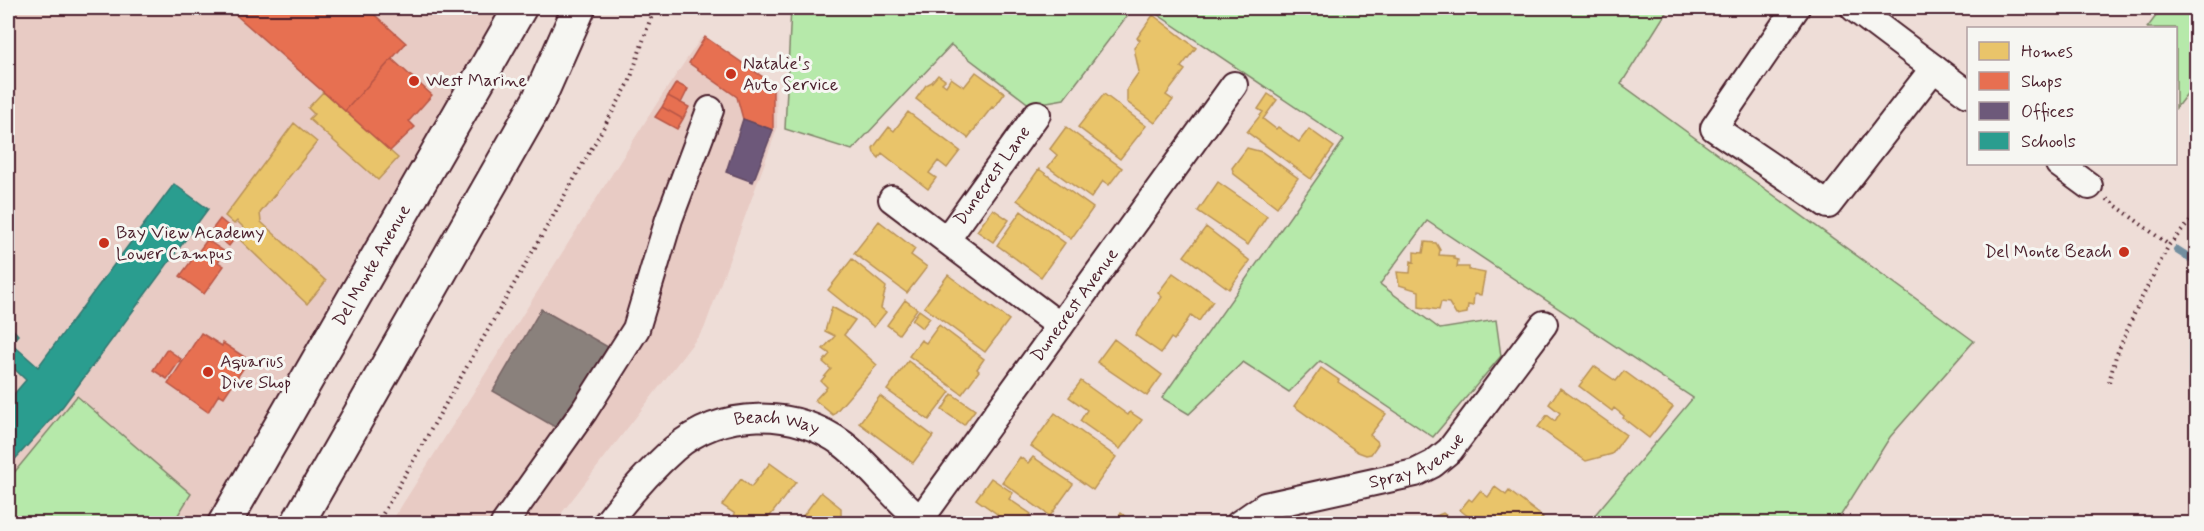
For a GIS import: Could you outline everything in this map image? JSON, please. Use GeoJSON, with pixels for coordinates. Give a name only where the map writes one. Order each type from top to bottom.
{"type":"FeatureCollection","features":[{"type":"Feature","properties":{"kind":"main road","name":"Del Monte Avenue"},"geometry":{"type":"LineString","coordinates":[[225,524],[520,8]]}},
{"type":"Feature","properties":{"kind":"main road"},"geometry":{"type":"LineString","coordinates":[[297,524],[532,112],[579,8]]}},
{"type":"Feature","properties":{"kind":"street"},"geometry":{"type":"LineString","coordinates":[[1796,8],[1714,128],[1828,205],[1934,68]]}},
{"type":"Feature","properties":{"kind":"street"},"geometry":{"type":"LineString","coordinates":[[1854,8],[1967,93]]}},
{"type":"Feature","properties":{"kind":"street","name":"Dunecrest Avenue"},"geometry":{"type":"LineString","coordinates":[[921,522],[1234,85]]}},
{"type":"Feature","properties":{"kind":"street"},"geometry":{"type":"LineString","coordinates":[[504,524],[584,411],[636,329],[669,219],[710,110]]}},
{"type":"Feature","properties":{"kind":"street","name":"Dunecrest Lane"},"geometry":{"type":"LineString","coordinates":[[947,239],[1037,114]]}},
{"type":"Feature","properties":{"kind":"street"},"geometry":{"type":"LineString","coordinates":[[2060,165],[2089,186]]}},
{"type":"Feature","properties":{"kind":"street","name":"Dunecrest Lane"},"geometry":{"type":"LineString","coordinates":[[892,199],[1060,326]]}},
{"type":"Feature","properties":{"kind":"street","name":"Spray Avenue"},"geometry":{"type":"LineString","coordinates":[[1239,524],[1265,506],[1415,473],[1433,464],[1450,450],[1545,324]]}},
{"type":"Feature","properties":{"kind":"street","name":"Beach Way"},"geometry":{"type":"LineString","coordinates":[[613,514],[675,448],[698,433],[728,422],[768,416],[793,420],[819,429],[844,445],[921,522]]}},
{"type":"Feature","properties":{"kind":"path"},"geometry":{"type":"LineString","coordinates":[[376,524],[629,83],[656,8]]}},
{"type":"Feature","properties":{"kind":"path"},"geometry":{"type":"LineString","coordinates":[[2089,186],[2169,245]]}},
{"type":"Feature","properties":{"kind":"path"},"geometry":{"type":"LineString","coordinates":[[2109,382],[2116,356],[2138,305],[2169,245],[2196,215]]}},
{"type":"Feature","properties":{"kind":"shaded area"},"geometry":{"type":"Polygon","coordinates":[[[8,8],[520,8],[224,523],[8,523],[8,8]]]}},
{"type":"Feature","properties":{"kind":"shaded area"},"geometry":{"type":"Polygon","coordinates":[[[701,38],[776,84],[777,129],[704,329],[554,523],[390,524],[659,100],[701,38]]]}},
{"type":"Feature","properties":{"kind":"green space"},"geometry":{"type":"Polygon","coordinates":[[[791,8],[1133,8],[1064,99],[1030,105],[951,45],[852,150],[785,129],[791,8]]]}},
{"type":"Feature","properties":{"kind":"green space"},"geometry":{"type":"Polygon","coordinates":[[[1148,8],[1669,8],[1621,84],[1974,341],[1890,437],[1836,523],[1588,523],[1693,398],[1427,221],[1380,284],[1440,329],[1496,320],[1501,356],[1433,437],[1320,361],[1289,392],[1243,362],[1189,414],[1162,398],[1344,140],[1148,8]]]}},
{"type":"Feature","properties":{"kind":"green space"},"geometry":{"type":"Polygon","coordinates":[[[2162,8],[2196,8],[2196,82],[2177,107],[2177,27],[2148,27],[2162,8]]]}},
{"type":"Feature","properties":{"kind":"green space"},"geometry":{"type":"Polygon","coordinates":[[[77,396],[191,494],[173,523],[8,523],[8,480],[77,396]]]}},
{"type":"Feature","properties":{"kind":"building: Homes"},"geometry":{"type":"Polygon","coordinates":[[[1153,15],[1196,48],[1181,67],[1185,70],[1166,95],[1173,100],[1155,123],[1127,102],[1127,89],[1139,72],[1134,48],[1140,40],[1137,38],[1153,15]]]}},
{"type":"Feature","properties":{"kind":"building: Homes"},"geometry":{"type":"Polygon","coordinates":[[[976,72],[1005,93],[968,138],[916,99],[926,85],[938,75],[945,80],[942,83],[946,86],[951,78],[964,87],[976,72]]]}},
{"type":"Feature","properties":{"kind":"building: Homes"},"geometry":{"type":"Polygon","coordinates":[[[323,92],[398,158],[378,180],[309,119],[314,114],[308,108],[323,92]]]}},
{"type":"Feature","properties":{"kind":"building: Homes"},"geometry":{"type":"Polygon","coordinates":[[[1104,94],[1146,126],[1120,159],[1078,127],[1104,94]]]}},
{"type":"Feature","properties":{"kind":"building: Homes"},"geometry":{"type":"Polygon","coordinates":[[[1268,94],[1277,100],[1263,119],[1299,142],[1309,129],[1334,147],[1311,179],[1247,132],[1263,112],[1258,109],[1268,94]]]}},
{"type":"Feature","properties":{"kind":"building: Homes"},"geometry":{"type":"Polygon","coordinates":[[[908,112],[960,151],[947,168],[938,161],[929,173],[936,178],[928,189],[882,153],[879,158],[874,153],[873,148],[889,127],[894,131],[908,112]]]}},
{"type":"Feature","properties":{"kind":"building: Homes"},"geometry":{"type":"Polygon","coordinates":[[[294,123],[317,142],[260,213],[261,222],[326,281],[307,304],[238,238],[245,229],[237,221],[234,224],[225,216],[294,123]]]}},
{"type":"Feature","properties":{"kind":"building: Homes"},"geometry":{"type":"Polygon","coordinates":[[[1066,127],[1122,168],[1109,185],[1103,181],[1091,198],[1048,167],[1057,155],[1050,149],[1066,127]]]}},
{"type":"Feature","properties":{"kind":"building: Homes"},"geometry":{"type":"Polygon","coordinates":[[[1247,148],[1262,152],[1298,178],[1277,207],[1234,174],[1232,168],[1247,148]]]}},
{"type":"Feature","properties":{"kind":"building: Homes"},"geometry":{"type":"Polygon","coordinates":[[[1039,169],[1093,208],[1071,239],[1017,200],[1039,169]]]}},
{"type":"Feature","properties":{"kind":"building: Homes"},"geometry":{"type":"Polygon","coordinates":[[[1218,182],[1267,216],[1248,245],[1198,211],[1218,182]]]}},
{"type":"Feature","properties":{"kind":"building: Homes"},"geometry":{"type":"Polygon","coordinates":[[[993,209],[1009,220],[993,242],[977,231],[993,209]]]}},
{"type":"Feature","properties":{"kind":"building: Homes"},"geometry":{"type":"Polygon","coordinates":[[[1021,211],[1065,243],[1041,277],[997,245],[1021,211]]]}},
{"type":"Feature","properties":{"kind":"building: Homes"},"geometry":{"type":"Polygon","coordinates":[[[879,221],[915,249],[911,255],[927,267],[907,293],[854,253],[879,221]]]}},
{"type":"Feature","properties":{"kind":"building: Homes"},"geometry":{"type":"Polygon","coordinates":[[[1206,227],[1250,261],[1229,289],[1184,256],[1206,227]]]}},
{"type":"Feature","properties":{"kind":"building: Homes"},"geometry":{"type":"Polygon","coordinates":[[[1425,242],[1436,243],[1440,250],[1439,255],[1454,256],[1454,259],[1458,260],[1457,267],[1469,267],[1469,270],[1485,273],[1481,295],[1474,294],[1473,306],[1468,305],[1467,313],[1456,315],[1449,303],[1441,302],[1439,310],[1419,307],[1419,291],[1399,285],[1397,272],[1410,273],[1411,261],[1414,262],[1414,252],[1423,253],[1425,242]]]}},
{"type":"Feature","properties":{"kind":"building: Homes"},"geometry":{"type":"Polygon","coordinates":[[[852,259],[886,287],[881,308],[886,312],[874,327],[828,290],[852,259]]]}},
{"type":"Feature","properties":{"kind":"building: Homes"},"geometry":{"type":"Polygon","coordinates":[[[1173,273],[1213,301],[1199,321],[1191,315],[1174,340],[1171,338],[1161,353],[1135,335],[1162,297],[1158,293],[1173,273]]]}},
{"type":"Feature","properties":{"kind":"building: Homes"},"geometry":{"type":"Polygon","coordinates":[[[948,275],[1009,320],[985,352],[924,307],[948,275]]]}},
{"type":"Feature","properties":{"kind":"building: Homes"},"geometry":{"type":"Polygon","coordinates":[[[905,300],[917,309],[899,334],[887,325],[905,300]]]}},
{"type":"Feature","properties":{"kind":"building: Homes"},"geometry":{"type":"Polygon","coordinates":[[[832,307],[855,320],[844,335],[877,365],[833,415],[815,400],[827,387],[821,381],[831,369],[823,362],[830,354],[823,349],[835,336],[825,331],[832,307]]]}},
{"type":"Feature","properties":{"kind":"building: Homes"},"geometry":{"type":"Polygon","coordinates":[[[919,310],[930,318],[922,328],[912,320],[919,310]]]}},
{"type":"Feature","properties":{"kind":"building: Homes"},"geometry":{"type":"Polygon","coordinates":[[[939,325],[984,359],[977,369],[979,371],[962,394],[909,356],[921,340],[926,343],[939,325]]]}},
{"type":"Feature","properties":{"kind":"building: Homes"},"geometry":{"type":"Polygon","coordinates":[[[1114,339],[1162,375],[1147,396],[1097,362],[1114,339]]]}},
{"type":"Feature","properties":{"kind":"building: Homes"},"geometry":{"type":"Polygon","coordinates":[[[908,361],[950,392],[929,420],[887,390],[908,361]]]}},
{"type":"Feature","properties":{"kind":"building: Homes"},"geometry":{"type":"Polygon","coordinates":[[[1594,366],[1616,381],[1624,371],[1673,407],[1649,438],[1614,408],[1612,411],[1579,386],[1594,366]]]}},
{"type":"Feature","properties":{"kind":"building: Homes"},"geometry":{"type":"Polygon","coordinates":[[[1321,368],[1386,414],[1370,435],[1378,444],[1371,454],[1358,452],[1294,406],[1321,368]]]}},
{"type":"Feature","properties":{"kind":"building: Homes"},"geometry":{"type":"Polygon","coordinates":[[[1081,381],[1128,415],[1130,412],[1142,420],[1120,449],[1080,421],[1087,410],[1069,397],[1081,381]]]}},
{"type":"Feature","properties":{"kind":"building: Homes"},"geometry":{"type":"Polygon","coordinates":[[[1560,388],[1626,435],[1612,454],[1586,461],[1538,427],[1547,415],[1555,421],[1560,413],[1549,404],[1560,388]]]}},
{"type":"Feature","properties":{"kind":"building: Homes"},"geometry":{"type":"Polygon","coordinates":[[[952,394],[975,410],[964,425],[942,410],[952,394]]]}},
{"type":"Feature","properties":{"kind":"building: Homes"},"geometry":{"type":"Polygon","coordinates":[[[880,396],[933,436],[913,463],[859,423],[880,396]]]}},
{"type":"Feature","properties":{"kind":"building: Homes"},"geometry":{"type":"Polygon","coordinates":[[[1055,413],[1116,457],[1093,490],[1031,446],[1055,413]]]}},
{"type":"Feature","properties":{"kind":"building: Homes"},"geometry":{"type":"Polygon","coordinates":[[[1020,457],[1028,463],[1033,457],[1073,484],[1050,516],[1002,482],[1020,457]]]}},
{"type":"Feature","properties":{"kind":"building: Homes"},"geometry":{"type":"Polygon","coordinates":[[[770,463],[796,482],[764,524],[740,524],[733,518],[735,514],[722,505],[741,479],[751,487],[770,463]]]}},
{"type":"Feature","properties":{"kind":"building: Homes"},"geometry":{"type":"Polygon","coordinates":[[[991,478],[1013,493],[1009,499],[1031,514],[1024,524],[996,524],[993,521],[997,514],[976,499],[991,478]]]}},
{"type":"Feature","properties":{"kind":"building: Homes"},"geometry":{"type":"Polygon","coordinates":[[[1495,487],[1506,495],[1509,491],[1543,517],[1541,519],[1547,524],[1478,524],[1460,510],[1480,491],[1488,497],[1495,487]]]}},
{"type":"Feature","properties":{"kind":"building: Homes"},"geometry":{"type":"Polygon","coordinates":[[[821,492],[841,508],[841,521],[844,524],[797,524],[821,492]]]}},
{"type":"Feature","properties":{"kind":"building: Homes"},"geometry":{"type":"Polygon","coordinates":[[[1121,513],[1136,524],[1114,524],[1121,513]]]}},
{"type":"Feature","properties":{"kind":"building: Homes"},"geometry":{"type":"Polygon","coordinates":[[[1443,513],[1458,524],[1417,524],[1428,519],[1443,513]]]}},
{"type":"Feature","properties":{"kind":"building: Shops"},"geometry":{"type":"Polygon","coordinates":[[[228,8],[367,8],[406,43],[345,111],[228,8]]]}},
{"type":"Feature","properties":{"kind":"building: Shops","name":"Natalie's Auto Service"},"geometry":{"type":"Polygon","coordinates":[[[705,37],[773,84],[773,130],[743,119],[737,97],[689,63],[705,37]]]}},
{"type":"Feature","properties":{"kind":"building: Shops"},"geometry":{"type":"Polygon","coordinates":[[[392,59],[432,95],[409,121],[415,127],[390,151],[345,111],[392,59]]]}},
{"type":"Feature","properties":{"kind":"building: Shops"},"geometry":{"type":"Polygon","coordinates":[[[676,83],[688,89],[681,103],[668,96],[676,83]]]}},
{"type":"Feature","properties":{"kind":"building: Shops"},"geometry":{"type":"Polygon","coordinates":[[[668,96],[689,107],[683,119],[662,107],[668,96]]]}},
{"type":"Feature","properties":{"kind":"building: Shops"},"geometry":{"type":"Polygon","coordinates":[[[662,107],[683,119],[677,129],[655,117],[662,107]]]}},
{"type":"Feature","properties":{"kind":"building: Shops"},"geometry":{"type":"Polygon","coordinates":[[[220,219],[238,234],[229,246],[211,231],[220,219]]]}},
{"type":"Feature","properties":{"kind":"building: Shops"},"geometry":{"type":"Polygon","coordinates":[[[207,240],[225,252],[218,262],[224,266],[204,294],[180,276],[207,240]]]}},
{"type":"Feature","properties":{"kind":"building: Shops","name":"Aquarius Dive Shop"},"geometry":{"type":"Polygon","coordinates":[[[201,333],[222,346],[223,343],[249,360],[224,397],[219,394],[208,412],[168,384],[201,333]]]}},
{"type":"Feature","properties":{"kind":"building: Shops"},"geometry":{"type":"Polygon","coordinates":[[[167,349],[181,359],[167,379],[153,370],[167,349]]]}},
{"type":"Feature","properties":{"kind":"building: Offices","name":"Natalie's Auto Service"},"geometry":{"type":"Polygon","coordinates":[[[743,119],[773,130],[753,182],[726,172],[743,119]]]}},
{"type":"Feature","properties":{"kind":"building: Schools"},"geometry":{"type":"Polygon","coordinates":[[[174,184],[208,209],[63,406],[8,467],[8,401],[26,380],[8,363],[8,324],[18,335],[11,343],[38,367],[174,184]]]}},
{"type":"Feature","properties":{"kind":"building: Industry"},"geometry":{"type":"Polygon","coordinates":[[[541,309],[608,347],[560,430],[493,391],[541,309]]]}},
{"type":"Feature","properties":{"kind":"waterway"},"geometry":{"type":"LineString","coordinates":[[2177,250],[2196,262]]}},
{"type":"Feature","properties":{"kind":"place","name":"Natalie's Auto Service"},"geometry":{"type":"Point","coordinates":[731,74]}},
{"type":"Feature","properties":{"kind":"place","name":"West Marine"},"geometry":{"type":"Point","coordinates":[414,81]}},
{"type":"Feature","properties":{"kind":"place","name":"Bay View Academy Lower Campus"},"geometry":{"type":"Point","coordinates":[104,243]}},
{"type":"Feature","properties":{"kind":"place","name":"Del Monte Beach"},"geometry":{"type":"Point","coordinates":[2124,252]}},
{"type":"Feature","properties":{"kind":"place","name":"Aquarius Dive Shop"},"geometry":{"type":"Point","coordinates":[208,372]}}]}
